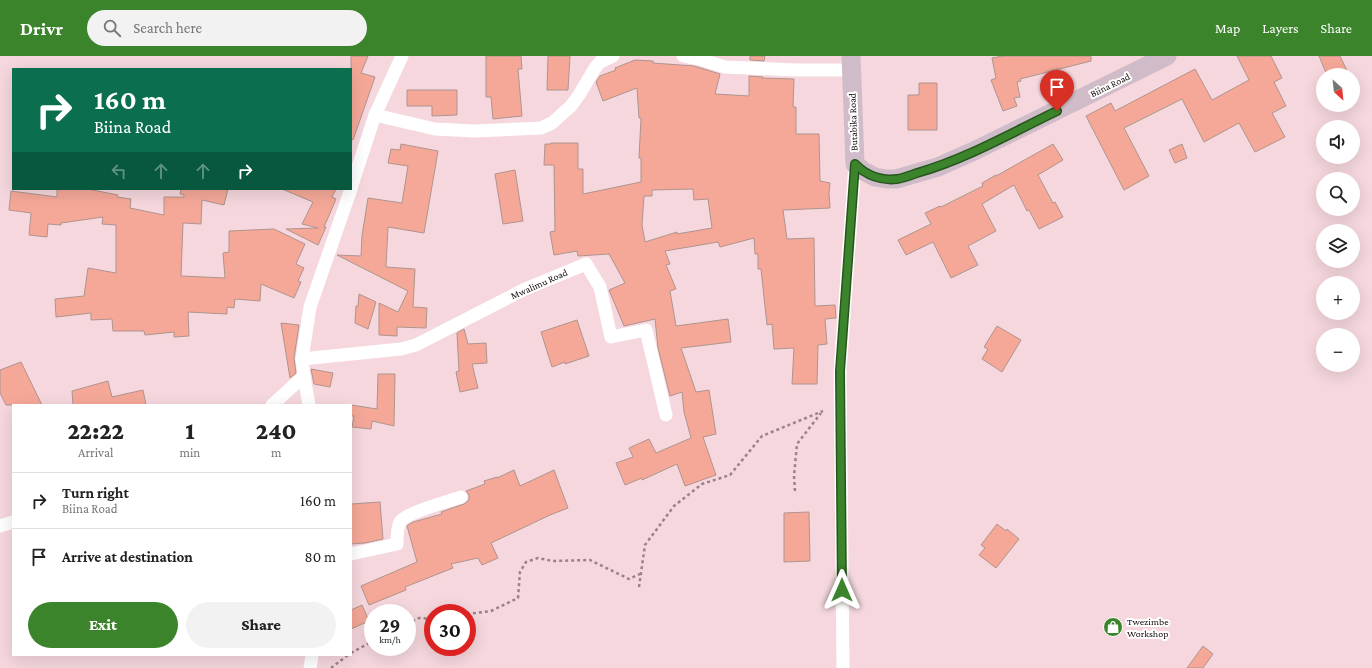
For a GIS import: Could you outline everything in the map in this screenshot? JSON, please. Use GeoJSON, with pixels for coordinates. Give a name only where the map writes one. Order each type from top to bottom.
{"type":"FeatureCollection","features":[{"type":"Feature","properties":{"kind":"main road","name":"Biina Road"},"geometry":{"type":"LineString","coordinates":[[855,164],[863,171],[875,177],[886,179],[896,179],[938,167],[974,151],[1167,56]]}},
{"type":"Feature","properties":{"kind":"main road","name":"Butabika Road"},"geometry":{"type":"LineString","coordinates":[[851,63],[855,164]]}},
{"type":"Feature","properties":{"kind":"street"},"geometry":{"type":"LineString","coordinates":[[352,185],[375,115],[402,56]]}},
{"type":"Feature","properties":{"kind":"street"},"geometry":{"type":"LineString","coordinates":[[375,115],[435,130],[475,131],[541,128],[552,124],[571,106],[600,62],[613,56]]}},
{"type":"Feature","properties":{"kind":"street"},"geometry":{"type":"LineString","coordinates":[[683,56],[725,67],[796,70],[851,63]]}},
{"type":"Feature","properties":{"kind":"street","name":"Butabika Road"},"geometry":{"type":"LineString","coordinates":[[843,668],[840,371],[855,164]]}},
{"type":"Feature","properties":{"kind":"street"},"geometry":{"type":"LineString","coordinates":[[309,404],[302,359],[310,307],[350,190]]}},
{"type":"Feature","properties":{"kind":"street","name":"Mwalimu Road"},"geometry":{"type":"LineString","coordinates":[[302,359],[401,349],[416,345],[525,289],[586,264],[600,287],[611,337],[646,330],[666,415]]}},
{"type":"Feature","properties":{"kind":"street"},"geometry":{"type":"LineString","coordinates":[[273,404],[304,376]]}},
{"type":"Feature","properties":{"kind":"street"},"geometry":{"type":"LineString","coordinates":[[352,554],[397,544],[398,527],[401,520],[410,515],[461,497]]}},
{"type":"Feature","properties":{"kind":"street"},"geometry":{"type":"LineString","coordinates":[[0,526],[12,522]]}},
{"type":"Feature","properties":{"kind":"street"},"geometry":{"type":"LineString","coordinates":[[310,668],[312,656]]}},
{"type":"Feature","properties":{"kind":"path"},"geometry":{"type":"LineString","coordinates":[[796,491],[794,476],[797,444],[823,411],[826,404]]}},
{"type":"Feature","properties":{"kind":"path"},"geometry":{"type":"LineString","coordinates":[[639,587],[645,546],[674,506],[702,484],[730,475],[762,436],[823,411]]}},
{"type":"Feature","properties":{"kind":"path"},"geometry":{"type":"LineString","coordinates":[[476,612],[491,610],[518,598],[520,572],[526,562],[538,558],[553,561],[590,560],[629,579],[641,574]]}},
{"type":"Feature","properties":{"kind":"path"},"geometry":{"type":"LineString","coordinates":[[352,652],[364,646]]}},
{"type":"Feature","properties":{"kind":"path"},"geometry":{"type":"LineString","coordinates":[[331,668],[347,656]]}},
{"type":"Feature","properties":{"kind":"building"},"geometry":{"type":"Polygon","coordinates":[[[351,56],[368,56],[361,73],[375,77],[353,140],[352,68],[351,56]]]}},
{"type":"Feature","properties":{"kind":"building"},"geometry":{"type":"Polygon","coordinates":[[[486,56],[521,56],[522,69],[518,69],[522,116],[493,119],[491,97],[486,97],[486,56]]]}},
{"type":"Feature","properties":{"kind":"building"},"geometry":{"type":"Polygon","coordinates":[[[548,56],[570,56],[568,90],[547,90],[548,56]]]}},
{"type":"Feature","properties":{"kind":"building"},"geometry":{"type":"Polygon","coordinates":[[[750,56],[765,56],[764,61],[750,60],[750,56]]]}},
{"type":"Feature","properties":{"kind":"building"},"geometry":{"type":"Polygon","coordinates":[[[1003,56],[1091,56],[1091,61],[1020,79],[1021,81],[1017,82],[1020,97],[1014,98],[1017,106],[1003,111],[991,80],[996,78],[992,58],[1003,56]]]}},
{"type":"Feature","properties":{"kind":"building"},"geometry":{"type":"Polygon","coordinates":[[[1237,56],[1271,56],[1282,78],[1274,82],[1286,106],[1272,113],[1285,137],[1255,152],[1239,123],[1204,142],[1182,99],[1124,128],[1149,176],[1124,190],[1086,116],[1111,103],[1115,111],[1195,69],[1212,100],[1249,80],[1237,56]]]}},
{"type":"Feature","properties":{"kind":"building"},"geometry":{"type":"Polygon","coordinates":[[[1319,56],[1340,56],[1346,68],[1324,68],[1319,56]]]}},
{"type":"Feature","properties":{"kind":"building"},"geometry":{"type":"Polygon","coordinates":[[[635,60],[694,66],[720,74],[715,94],[749,96],[749,76],[794,79],[793,107],[796,107],[796,134],[819,134],[820,181],[830,183],[830,208],[783,210],[787,239],[814,238],[815,306],[835,305],[836,318],[825,319],[827,344],[818,345],[817,384],[792,384],[794,348],[774,349],[772,324],[767,325],[761,269],[758,269],[758,254],[755,254],[754,238],[720,247],[718,242],[665,251],[670,264],[666,265],[676,289],[670,291],[676,326],[728,319],[731,342],[681,348],[696,392],[709,390],[716,434],[703,437],[716,475],[685,486],[677,464],[642,480],[642,478],[625,485],[616,463],[633,457],[629,448],[649,439],[656,453],[691,438],[684,412],[682,392],[670,396],[658,348],[655,319],[624,326],[609,290],[625,283],[609,254],[578,256],[577,251],[554,255],[550,232],[555,231],[554,165],[544,165],[545,144],[578,143],[578,169],[583,169],[583,194],[641,182],[641,158],[639,158],[641,118],[639,118],[637,88],[603,101],[596,82],[600,76],[616,70],[615,68],[635,60]],[[693,189],[652,190],[652,196],[644,196],[642,225],[645,242],[677,232],[677,234],[712,228],[708,199],[694,200],[693,189]]]}},
{"type":"Feature","properties":{"kind":"building"},"geometry":{"type":"Polygon","coordinates":[[[919,83],[937,83],[937,130],[908,130],[908,95],[919,95],[919,83]]]}},
{"type":"Feature","properties":{"kind":"building"},"geometry":{"type":"Polygon","coordinates":[[[407,90],[457,90],[457,115],[432,116],[432,106],[407,106],[407,90]]]}},
{"type":"Feature","properties":{"kind":"building"},"geometry":{"type":"Polygon","coordinates":[[[401,144],[438,151],[424,233],[388,227],[386,267],[415,269],[413,307],[427,308],[426,328],[397,327],[397,336],[379,335],[379,303],[398,312],[408,291],[337,255],[361,256],[362,236],[368,198],[402,203],[408,166],[388,163],[391,149],[400,150],[401,144]]]}},
{"type":"Feature","properties":{"kind":"building"},"geometry":{"type":"Polygon","coordinates":[[[1053,144],[1063,160],[1038,175],[1053,203],[1055,202],[1063,217],[1039,229],[1029,210],[1027,211],[1014,185],[982,204],[996,231],[968,246],[978,265],[951,278],[933,242],[906,255],[898,240],[931,224],[925,213],[940,206],[941,207],[983,186],[982,183],[1053,144]]]}},
{"type":"Feature","properties":{"kind":"building"},"geometry":{"type":"Polygon","coordinates":[[[1182,144],[1187,158],[1175,163],[1169,150],[1182,144]]]}},
{"type":"Feature","properties":{"kind":"building"},"geometry":{"type":"Polygon","coordinates":[[[515,170],[523,221],[503,224],[495,174],[515,170]]]}},
{"type":"Feature","properties":{"kind":"building"},"geometry":{"type":"Polygon","coordinates":[[[57,190],[93,190],[118,195],[117,197],[131,199],[130,208],[164,215],[164,197],[184,197],[184,195],[180,194],[181,190],[228,190],[224,205],[202,200],[201,224],[183,223],[181,276],[225,278],[223,253],[229,252],[229,231],[274,229],[305,244],[296,264],[304,268],[298,281],[301,282],[294,298],[261,284],[260,301],[235,299],[234,308],[227,307],[227,314],[188,312],[189,336],[174,337],[174,332],[145,335],[144,331],[113,331],[112,319],[91,320],[91,313],[56,317],[55,299],[84,296],[88,268],[116,273],[116,225],[102,224],[103,217],[61,223],[61,225],[48,224],[47,237],[29,235],[31,213],[9,210],[11,191],[57,197],[57,190]]]}},
{"type":"Feature","properties":{"kind":"building"},"geometry":{"type":"Polygon","coordinates":[[[284,190],[336,190],[332,197],[336,199],[318,245],[286,229],[318,228],[302,224],[313,202],[284,190]]]}},
{"type":"Feature","properties":{"kind":"building"},"geometry":{"type":"Polygon","coordinates":[[[359,294],[376,302],[368,329],[355,323],[356,306],[358,306],[359,294]]]}},
{"type":"Feature","properties":{"kind":"building"},"geometry":{"type":"Polygon","coordinates":[[[577,320],[589,356],[552,367],[541,332],[577,320]]]}},
{"type":"Feature","properties":{"kind":"building"},"geometry":{"type":"Polygon","coordinates":[[[281,323],[299,325],[294,358],[296,373],[290,378],[281,323]]]}},
{"type":"Feature","properties":{"kind":"building"},"geometry":{"type":"Polygon","coordinates":[[[997,326],[1021,340],[1002,372],[982,359],[988,349],[984,347],[997,326]]]}},
{"type":"Feature","properties":{"kind":"building"},"geometry":{"type":"Polygon","coordinates":[[[464,329],[468,344],[486,343],[487,363],[472,364],[478,388],[460,392],[456,372],[459,371],[457,333],[464,329]]]}},
{"type":"Feature","properties":{"kind":"building"},"geometry":{"type":"Polygon","coordinates":[[[21,362],[42,404],[6,405],[0,393],[0,370],[21,362]]]}},
{"type":"Feature","properties":{"kind":"building"},"geometry":{"type":"Polygon","coordinates":[[[311,369],[333,373],[330,387],[314,384],[311,369]]]}},
{"type":"Feature","properties":{"kind":"building"},"geometry":{"type":"Polygon","coordinates":[[[378,374],[395,374],[394,426],[372,421],[371,429],[352,427],[354,416],[352,416],[352,405],[377,409],[378,374]]]}},
{"type":"Feature","properties":{"kind":"building"},"geometry":{"type":"Polygon","coordinates":[[[108,381],[112,397],[143,390],[146,404],[73,404],[72,391],[108,381]]]}},
{"type":"Feature","properties":{"kind":"building"},"geometry":{"type":"Polygon","coordinates":[[[514,470],[520,486],[554,470],[568,508],[491,543],[498,558],[482,565],[478,558],[451,564],[453,568],[405,587],[406,590],[369,604],[361,586],[417,562],[407,526],[408,525],[413,522],[442,514],[441,512],[464,504],[469,500],[469,495],[466,491],[485,484],[484,481],[497,478],[514,470]]]}},
{"type":"Feature","properties":{"kind":"building"},"geometry":{"type":"Polygon","coordinates":[[[380,502],[383,539],[352,544],[352,504],[380,502]]]}},
{"type":"Feature","properties":{"kind":"building"},"geometry":{"type":"Polygon","coordinates":[[[809,512],[810,561],[784,562],[784,513],[809,512]]]}},
{"type":"Feature","properties":{"kind":"building"},"geometry":{"type":"Polygon","coordinates":[[[997,524],[1006,531],[1007,529],[1019,539],[996,568],[979,555],[985,548],[981,545],[997,524]]]}},
{"type":"Feature","properties":{"kind":"building"},"geometry":{"type":"Polygon","coordinates":[[[362,605],[364,610],[364,623],[352,629],[352,610],[362,605]]]}},
{"type":"Feature","properties":{"kind":"building"},"geometry":{"type":"Polygon","coordinates":[[[1203,646],[1213,654],[1203,668],[1187,668],[1203,646]]]}},
{"type":"Feature","properties":{"kind":"place","name":"Twezimbe Workshop"},"geometry":{"type":"Point","coordinates":[1113,627]}},
{"type":"Feature","properties":{"kind":"route"},"geometry":{"type":"LineString","coordinates":[[842,590],[840,371],[855,164],[863,171],[875,177],[896,179],[938,167],[1057,111]]}}]}
